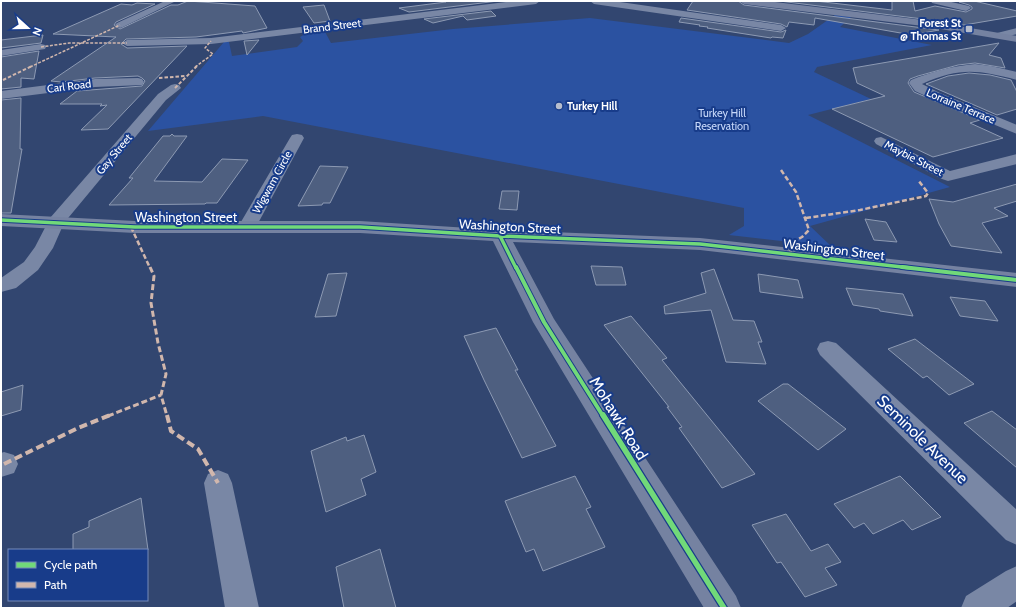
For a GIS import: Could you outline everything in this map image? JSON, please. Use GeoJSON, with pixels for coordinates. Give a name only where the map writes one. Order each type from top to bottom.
{"type":"FeatureCollection","features":[{"type":"Feature","properties":{"kind":"street"},"geometry":{"type":"LineString","coordinates":[[120,25],[172,1]]}},
{"type":"Feature","properties":{"kind":"street","name":"Brand Street"},"geometry":{"type":"LineString","coordinates":[[127,43],[211,41],[536,1]]}},
{"type":"Feature","properties":{"kind":"street"},"geometry":{"type":"LineString","coordinates":[[594,1],[781,28]]}},
{"type":"Feature","properties":{"kind":"street"},"geometry":{"type":"LineString","coordinates":[[744,1],[922,23],[1001,35],[1017,39]]}},
{"type":"Feature","properties":{"kind":"street"},"geometry":{"type":"LineString","coordinates":[[936,1],[966,8]]}},
{"type":"Feature","properties":{"kind":"street"},"geometry":{"type":"LineString","coordinates":[[1001,35],[1017,31]]}},
{"type":"Feature","properties":{"kind":"street"},"geometry":{"type":"LineString","coordinates":[[1,53],[41,47]]}},
{"type":"Feature","properties":{"kind":"street","name":"Lorraine Terrace"},"geometry":{"type":"LineString","coordinates":[[1017,76],[984,68],[971,68],[927,78],[915,83],[919,88],[1017,130]]}},
{"type":"Feature","properties":{"kind":"street","name":"Carl Road"},"geometry":{"type":"LineString","coordinates":[[1,95],[95,83],[138,82]]}},
{"type":"Feature","properties":{"kind":"street","name":"Gay Street"},"geometry":{"type":"LineString","coordinates":[[1,285],[9,283],[31,266],[44,248],[56,222],[162,97],[175,88]]}},
{"type":"Feature","properties":{"kind":"street","name":"Wigwam Circle"},"geometry":{"type":"LineString","coordinates":[[247,227],[297,138]]}},
{"type":"Feature","properties":{"kind":"street","name":"Maybie Street"},"geometry":{"type":"LineString","coordinates":[[881,141],[948,176],[1017,159]]}},
{"type":"Feature","properties":{"kind":"street","name":"Washington Street"},"geometry":{"type":"LineString","coordinates":[[1,220],[135,227],[360,227],[500,236],[700,244],[1017,280]]}},
{"type":"Feature","properties":{"kind":"street","name":"Mohawk Road"},"geometry":{"type":"LineString","coordinates":[[500,236],[544,322],[724,608]]}},
{"type":"Feature","properties":{"kind":"street","name":"Seminole Avenue"},"geometry":{"type":"LineString","coordinates":[[828,349],[1017,530]]}},
{"type":"Feature","properties":{"kind":"street"},"geometry":{"type":"LineString","coordinates":[[218,483],[242,608]]}},
{"type":"Feature","properties":{"kind":"street"},"geometry":{"type":"LineString","coordinates":[[978,608],[1017,582]]}},
{"type":"Feature","properties":{"kind":"green space","name":"Turkey Hill Reservation"},"geometry":{"type":"Polygon","coordinates":[[[835,15],[851,17],[840,27],[932,45],[817,67],[814,72],[871,99],[808,115],[950,187],[810,226],[832,247],[729,235],[744,226],[744,208],[263,116],[148,131],[224,42],[229,42],[232,56],[297,47],[303,41],[300,37],[309,32],[324,30],[331,43],[453,29],[590,18],[789,43],[808,34],[835,15]]]}},
{"type":"Feature","properties":{"kind":"building"},"geometry":{"type":"Polygon","coordinates":[[[188,1],[255,6],[267,28],[243,33],[242,31],[196,37],[126,39],[121,44],[127,48],[187,46],[108,129],[81,130],[107,105],[60,104],[77,91],[142,86],[145,81],[138,76],[95,78],[61,82],[51,81],[116,37],[53,34],[121,4],[155,4],[116,22],[114,25],[120,29],[171,5],[178,5],[188,1]]]}},
{"type":"Feature","properties":{"kind":"building"},"geometry":{"type":"Polygon","coordinates":[[[444,1],[498,1],[409,12],[399,8],[446,2],[444,1]]]}},
{"type":"Feature","properties":{"kind":"building"},"geometry":{"type":"Polygon","coordinates":[[[693,1],[738,1],[744,5],[939,30],[912,35],[815,18],[814,25],[789,22],[787,27],[781,24],[687,10],[693,1]]]}},
{"type":"Feature","properties":{"kind":"building"},"geometry":{"type":"Polygon","coordinates":[[[779,1],[815,1],[892,10],[892,1],[913,1],[915,11],[935,6],[966,12],[972,9],[972,7],[959,2],[974,1],[1017,11],[1017,16],[964,25],[779,1]]]}},
{"type":"Feature","properties":{"kind":"building"},"geometry":{"type":"Polygon","coordinates":[[[324,5],[330,21],[314,23],[303,7],[324,5]]]}},
{"type":"Feature","properties":{"kind":"building"},"geometry":{"type":"Polygon","coordinates":[[[491,11],[496,16],[467,20],[463,16],[433,23],[424,19],[491,11]]]}},
{"type":"Feature","properties":{"kind":"building"},"geometry":{"type":"Polygon","coordinates":[[[681,18],[781,32],[786,30],[783,38],[771,38],[679,22],[681,18]]]}},
{"type":"Feature","properties":{"kind":"building"},"geometry":{"type":"Polygon","coordinates":[[[43,35],[41,43],[1,48],[1,40],[43,35]]]}},
{"type":"Feature","properties":{"kind":"building"},"geometry":{"type":"Polygon","coordinates":[[[259,40],[247,55],[244,41],[259,40]]]}},
{"type":"Feature","properties":{"kind":"building"},"geometry":{"type":"Polygon","coordinates":[[[999,43],[989,55],[1001,58],[1005,68],[975,63],[958,65],[918,76],[910,79],[908,83],[914,92],[980,120],[970,123],[1003,138],[933,157],[832,109],[885,96],[857,83],[853,68],[999,43]]]}},
{"type":"Feature","properties":{"kind":"building"},"geometry":{"type":"Polygon","coordinates":[[[39,51],[34,79],[21,78],[21,87],[1,89],[1,57],[39,51]]]}},
{"type":"Feature","properties":{"kind":"building"},"geometry":{"type":"Polygon","coordinates":[[[969,73],[990,75],[1011,80],[1017,92],[1017,109],[997,115],[926,84],[948,76],[969,73]]]}},
{"type":"Feature","properties":{"kind":"building"},"geometry":{"type":"Polygon","coordinates":[[[21,98],[20,149],[22,149],[11,213],[1,213],[1,100],[21,98]]]}},
{"type":"Feature","properties":{"kind":"building"},"geometry":{"type":"Polygon","coordinates":[[[172,134],[174,136],[187,136],[154,181],[202,182],[222,159],[248,160],[217,203],[109,205],[133,178],[129,178],[163,136],[170,136],[172,134]]]}},
{"type":"Feature","properties":{"kind":"building"},"geometry":{"type":"Polygon","coordinates":[[[320,166],[348,167],[330,203],[323,203],[322,205],[298,206],[320,166]]]}},
{"type":"Feature","properties":{"kind":"building"},"geometry":{"type":"Polygon","coordinates":[[[1017,184],[1017,201],[994,208],[1008,216],[982,223],[1002,253],[951,246],[939,224],[929,199],[953,202],[1017,184]]]}},
{"type":"Feature","properties":{"kind":"building"},"geometry":{"type":"Polygon","coordinates":[[[502,191],[519,191],[517,210],[499,209],[502,191]]]}},
{"type":"Feature","properties":{"kind":"building"},"geometry":{"type":"Polygon","coordinates":[[[865,219],[886,222],[897,242],[874,240],[865,219]]]}},
{"type":"Feature","properties":{"kind":"building"},"geometry":{"type":"Polygon","coordinates":[[[591,266],[622,267],[626,285],[596,285],[591,266]]]}},
{"type":"Feature","properties":{"kind":"building"},"geometry":{"type":"Polygon","coordinates":[[[714,269],[733,320],[754,321],[762,342],[758,342],[766,364],[726,362],[711,310],[665,314],[664,306],[706,293],[701,273],[714,269]]]}},
{"type":"Feature","properties":{"kind":"building"},"geometry":{"type":"Polygon","coordinates":[[[347,273],[336,316],[315,317],[328,274],[347,273]]]}},
{"type":"Feature","properties":{"kind":"building"},"geometry":{"type":"Polygon","coordinates":[[[758,274],[798,280],[803,298],[760,292],[758,274]]]}},
{"type":"Feature","properties":{"kind":"building"},"geometry":{"type":"Polygon","coordinates":[[[846,288],[903,294],[913,316],[853,305],[846,288]]]}},
{"type":"Feature","properties":{"kind":"building"},"geometry":{"type":"Polygon","coordinates":[[[950,297],[985,301],[998,321],[960,316],[950,297]]]}},
{"type":"Feature","properties":{"kind":"building"},"geometry":{"type":"Polygon","coordinates":[[[631,316],[667,358],[662,360],[755,474],[722,488],[679,428],[682,427],[667,407],[669,407],[604,325],[631,316]]]}},
{"type":"Feature","properties":{"kind":"building"},"geometry":{"type":"Polygon","coordinates":[[[496,328],[518,370],[515,370],[556,446],[522,458],[464,336],[496,328]]]}},
{"type":"Feature","properties":{"kind":"building"},"geometry":{"type":"Polygon","coordinates":[[[915,339],[974,384],[949,395],[927,376],[923,378],[888,349],[915,339]]]}},
{"type":"Feature","properties":{"kind":"building"},"geometry":{"type":"Polygon","coordinates":[[[783,384],[788,384],[846,429],[818,450],[758,401],[783,384]]]}},
{"type":"Feature","properties":{"kind":"building"},"geometry":{"type":"Polygon","coordinates":[[[23,385],[21,410],[1,416],[1,392],[23,385]]]}},
{"type":"Feature","properties":{"kind":"building"},"geometry":{"type":"Polygon","coordinates":[[[992,411],[1017,430],[1017,468],[964,423],[992,411]]]}},
{"type":"Feature","properties":{"kind":"building"},"geometry":{"type":"Polygon","coordinates":[[[364,435],[376,472],[361,479],[366,495],[326,512],[311,451],[346,437],[347,441],[364,435]]]}},
{"type":"Feature","properties":{"kind":"building"},"geometry":{"type":"Polygon","coordinates":[[[575,476],[591,507],[586,509],[605,547],[543,571],[534,549],[526,552],[505,501],[575,476]]]}},
{"type":"Feature","properties":{"kind":"building"},"geometry":{"type":"Polygon","coordinates":[[[900,476],[941,517],[912,530],[903,520],[873,534],[864,523],[854,528],[834,504],[900,476]]]}},
{"type":"Feature","properties":{"kind":"building"},"geometry":{"type":"Polygon","coordinates":[[[141,498],[148,549],[73,549],[73,534],[89,527],[89,521],[141,498]]]}},
{"type":"Feature","properties":{"kind":"building"},"geometry":{"type":"Polygon","coordinates":[[[786,514],[811,551],[828,544],[841,562],[825,568],[837,585],[805,597],[781,562],[777,563],[752,525],[786,514]]]}},
{"type":"Feature","properties":{"kind":"building"},"geometry":{"type":"Polygon","coordinates":[[[380,549],[396,608],[344,608],[336,567],[380,549]]]}},
{"type":"Feature","properties":{"kind":"marked path"},"geometry":{"type":"LineString","coordinates":[[3,80],[120,25]]}},
{"type":"Feature","properties":{"kind":"marked path"},"geometry":{"type":"LineString","coordinates":[[175,88],[193,69],[213,54],[205,48],[211,41]]}},
{"type":"Feature","properties":{"kind":"marked path"},"geometry":{"type":"LineString","coordinates":[[41,47],[69,43],[127,43]]}},
{"type":"Feature","properties":{"kind":"marked path"},"geometry":{"type":"LineString","coordinates":[[159,78],[185,76]]}},
{"type":"Feature","properties":{"kind":"marked path"},"geometry":{"type":"LineString","coordinates":[[781,170],[796,192],[809,230],[805,236],[789,244],[791,253]]}},
{"type":"Feature","properties":{"kind":"marked path"},"geometry":{"type":"LineString","coordinates":[[806,218],[860,210],[926,196],[928,193],[918,180]]}},
{"type":"Feature","properties":{"kind":"marked path"},"geometry":{"type":"LineString","coordinates":[[131,227],[154,276],[151,303],[158,343],[166,374],[161,395],[171,431],[198,449],[218,483]]}},
{"type":"Feature","properties":{"kind":"marked path"},"geometry":{"type":"LineString","coordinates":[[4,464],[78,428],[161,395]]}},
{"type":"Feature","properties":{"kind":"cycle path"},"geometry":{"type":"LineString","coordinates":[[1,220],[135,227],[360,227],[500,236],[700,244],[1017,280]]}},
{"type":"Feature","properties":{"kind":"cycle path"},"geometry":{"type":"LineString","coordinates":[[500,236],[544,322],[724,608]]}},
{"type":"Feature","properties":{"kind":"place","name":"Forest St @ Thomas St"},"geometry":{"type":"Point","coordinates":[969,29]}},
{"type":"Feature","properties":{"kind":"place","name":"Turkey Hill"},"geometry":{"type":"Point","coordinates":[559,106]}}]}
